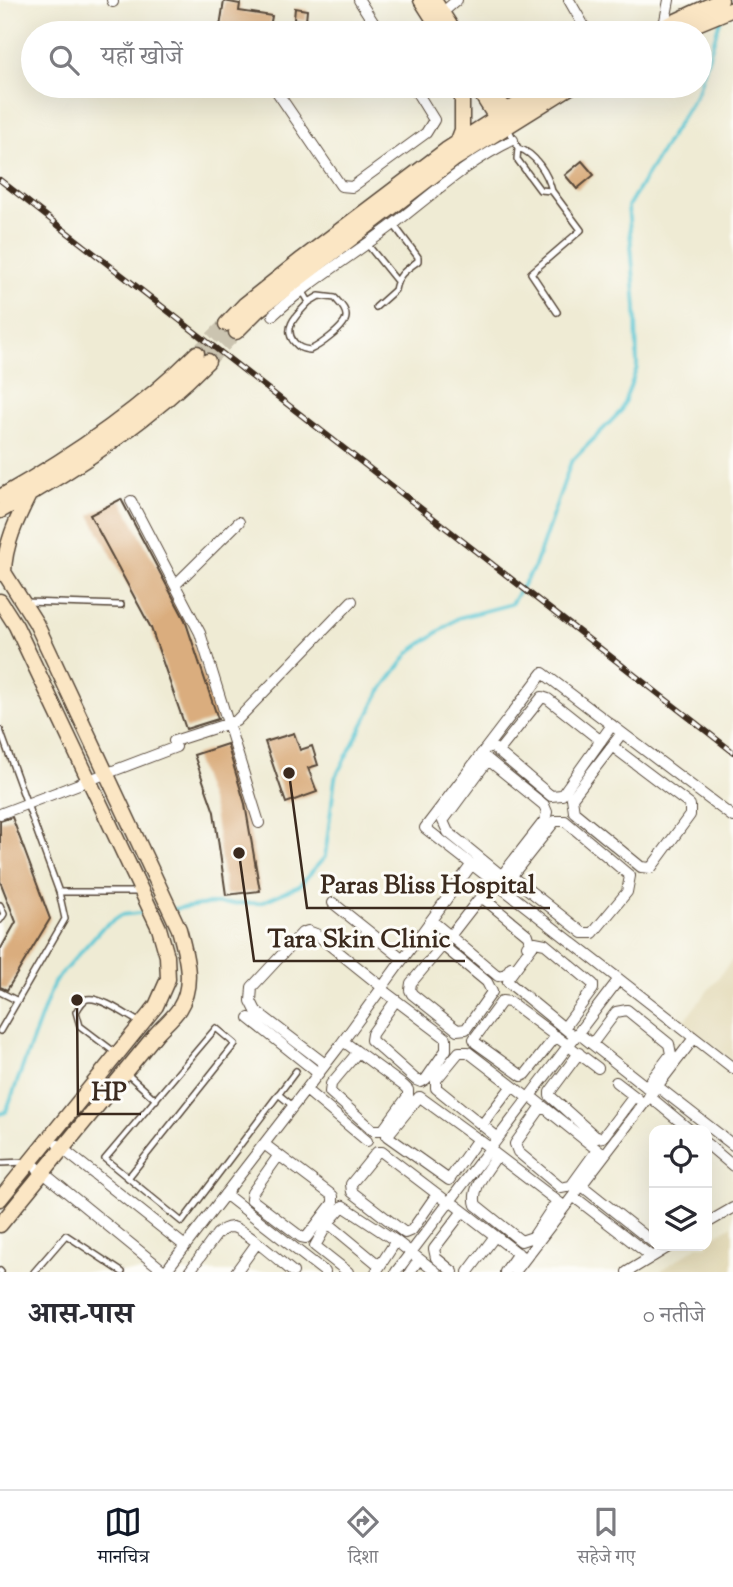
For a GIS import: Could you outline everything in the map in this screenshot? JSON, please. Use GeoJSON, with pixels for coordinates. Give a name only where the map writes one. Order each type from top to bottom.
{"type":"FeatureCollection","features":[{"type":"Feature","properties":{"kind":"street"},"geometry":{"type":"LineString","coordinates":[[359,0],[372,21]]}},
{"type":"Feature","properties":{"kind":"street"},"geometry":{"type":"LineString","coordinates":[[421,0],[434,21]]}},
{"type":"Feature","properties":{"kind":"street"},"geometry":{"type":"LineString","coordinates":[[434,0],[447,21]]}},
{"type":"Feature","properties":{"kind":"street"},"geometry":{"type":"LineString","coordinates":[[442,13],[457,0]]}},
{"type":"Feature","properties":{"kind":"street"},"geometry":{"type":"LineString","coordinates":[[569,0],[581,21]]}},
{"type":"Feature","properties":{"kind":"street"},"geometry":{"type":"LineString","coordinates":[[668,0],[669,21]]}},
{"type":"Feature","properties":{"kind":"street"},"geometry":{"type":"LineString","coordinates":[[683,21],[702,8],[721,0]]}},
{"type":"Feature","properties":{"kind":"street"},"geometry":{"type":"LineString","coordinates":[[700,21],[733,9]]}},
{"type":"Feature","properties":{"kind":"street"},"geometry":{"type":"LineString","coordinates":[[281,98],[341,186],[352,187],[426,133],[434,120],[420,98]]}},
{"type":"Feature","properties":{"kind":"street"},"geometry":{"type":"LineString","coordinates":[[457,143],[462,130],[462,98]]}},
{"type":"Feature","properties":{"kind":"street"},"geometry":{"type":"LineString","coordinates":[[486,98],[505,121]]}},
{"type":"Feature","properties":{"kind":"street"},"geometry":{"type":"LineString","coordinates":[[494,98],[505,121]]}},
{"type":"Feature","properties":{"kind":"street"},"geometry":{"type":"LineString","coordinates":[[532,98],[505,121],[257,311],[231,328],[244,305],[457,143],[505,121],[549,98]]}},
{"type":"Feature","properties":{"kind":"street"},"geometry":{"type":"LineString","coordinates":[[273,315],[302,290],[480,159],[515,144]]}},
{"type":"Feature","properties":{"kind":"street"},"geometry":{"type":"LineString","coordinates":[[0,497],[58,464],[202,357],[177,393],[64,476],[0,511]]}},
{"type":"Feature","properties":{"kind":"street"},"geometry":{"type":"LineString","coordinates":[[0,1225],[179,1009],[187,989],[188,964],[176,923],[36,623],[2,570],[9,543],[30,494]]}},
{"type":"Feature","properties":{"kind":"street"},"geometry":{"type":"LineString","coordinates":[[131,501],[200,633],[259,823]]}},
{"type":"Feature","properties":{"kind":"street"},"geometry":{"type":"LineString","coordinates":[[175,585],[239,522]]}},
{"type":"Feature","properties":{"kind":"street"},"geometry":{"type":"LineString","coordinates":[[0,601],[159,928],[167,956],[168,979],[156,1006],[0,1199]]}},
{"type":"Feature","properties":{"kind":"street"},"geometry":{"type":"LineString","coordinates":[[0,814],[236,721],[352,601]]}},
{"type":"Feature","properties":{"kind":"street"},"geometry":{"type":"LineString","coordinates":[[733,817],[543,673],[489,744],[484,757],[443,821],[448,832],[503,881],[619,979],[733,1068]]}},
{"type":"Feature","properties":{"kind":"street"},"geometry":{"type":"LineString","coordinates":[[498,752],[542,697],[601,741]]}},
{"type":"Feature","properties":{"kind":"street"},"geometry":{"type":"LineString","coordinates":[[489,744],[551,796],[557,797],[562,795],[612,726]]}},
{"type":"Feature","properties":{"kind":"street"},"geometry":{"type":"LineString","coordinates":[[612,746],[691,806],[690,816],[651,868],[641,867],[574,811],[572,804],[572,798],[612,746],[622,733]]}},
{"type":"Feature","properties":{"kind":"street"},"geometry":{"type":"LineString","coordinates":[[484,757],[425,828],[472,864],[583,933],[593,933],[602,923],[627,892],[630,876],[565,821],[560,820],[555,821],[503,881]]}},
{"type":"Feature","properties":{"kind":"street"},"geometry":{"type":"LineString","coordinates":[[484,757],[544,805],[547,812],[545,820],[503,881]]}},
{"type":"Feature","properties":{"kind":"street"},"geometry":{"type":"LineString","coordinates":[[30,1162],[165,1272],[322,1069],[472,864]]}},
{"type":"Feature","properties":{"kind":"street"},"geometry":{"type":"LineString","coordinates":[[431,920],[450,936],[498,976],[506,974],[530,942],[528,935],[484,899],[478,900],[450,936]]}},
{"type":"Feature","properties":{"kind":"street"},"geometry":{"type":"LineString","coordinates":[[333,903],[403,959]]}},
{"type":"Feature","properties":{"kind":"street"},"geometry":{"type":"LineString","coordinates":[[424,930],[443,945],[491,986],[492,992],[466,1030],[457,1030],[410,990],[411,984],[443,945]]}},
{"type":"Feature","properties":{"kind":"street"},"geometry":{"type":"LineString","coordinates":[[322,1069],[256,1011],[251,1001],[252,987],[302,933],[308,931],[316,934],[446,1038],[446,1050],[421,1082],[370,1040],[396,1000]]}},
{"type":"Feature","properties":{"kind":"street"},"geometry":{"type":"LineString","coordinates":[[560,1031],[509,982],[509,977],[535,942],[544,944],[593,984],[593,989],[560,1031],[526,1074],[522,1076],[476,1043],[474,1039],[502,1001],[506,1001],[560,1031],[592,1044],[685,1125]]}},
{"type":"Feature","properties":{"kind":"street"},"geometry":{"type":"LineString","coordinates":[[601,1153],[582,1185],[533,1237],[521,1241],[475,1205],[477,1186],[498,1138],[619,979]]}},
{"type":"Feature","properties":{"kind":"street"},"geometry":{"type":"LineString","coordinates":[[592,1044],[616,1012],[627,1010],[669,1044],[671,1054],[650,1093]]}},
{"type":"Feature","properties":{"kind":"street"},"geometry":{"type":"LineString","coordinates":[[249,1018],[322,1069]]}},
{"type":"Feature","properties":{"kind":"street"},"geometry":{"type":"LineString","coordinates":[[574,1038],[579,1053],[598,1068]]}},
{"type":"Feature","properties":{"kind":"street"},"geometry":{"type":"LineString","coordinates":[[542,1106],[515,1144],[515,1148],[561,1188],[570,1186],[601,1153],[694,1038]]}},
{"type":"Feature","properties":{"kind":"street"},"geometry":{"type":"LineString","coordinates":[[343,1041],[358,1052],[408,1090],[408,1096],[383,1130],[373,1130],[330,1092],[331,1084],[358,1052]]}},
{"type":"Feature","properties":{"kind":"street"},"geometry":{"type":"LineString","coordinates":[[498,1138],[436,1088],[436,1080],[459,1052],[468,1052],[601,1153]]}},
{"type":"Feature","properties":{"kind":"street"},"geometry":{"type":"LineString","coordinates":[[579,1053],[550,1092],[550,1096],[597,1138],[603,1137],[634,1096],[650,1093],[733,1145]]}},
{"type":"Feature","properties":{"kind":"street"},"geometry":{"type":"LineString","coordinates":[[616,1082],[634,1096]]}},
{"type":"Feature","properties":{"kind":"street"},"geometry":{"type":"LineString","coordinates":[[482,1125],[512,1086]]}},
{"type":"Feature","properties":{"kind":"street"},"geometry":{"type":"LineString","coordinates":[[306,1090],[367,1141]]}},
{"type":"Feature","properties":{"kind":"street"},"geometry":{"type":"LineString","coordinates":[[478,1139],[449,1180],[387,1136],[419,1097],[478,1139],[561,1205]]}},
{"type":"Feature","properties":{"kind":"street"},"geometry":{"type":"LineString","coordinates":[[49,1138],[185,1246]]}},
{"type":"Feature","properties":{"kind":"street"},"geometry":{"type":"LineString","coordinates":[[264,1144],[279,1155],[333,1196],[333,1203],[306,1238],[251,1199],[251,1192],[279,1155]]}},
{"type":"Feature","properties":{"kind":"street"},"geometry":{"type":"LineString","coordinates":[[712,1148],[733,1166]]}},
{"type":"Feature","properties":{"kind":"street"},"geometry":{"type":"LineString","coordinates":[[410,1272],[415,1256],[449,1202],[492,1151]]}},
{"type":"Feature","properties":{"kind":"street"},"geometry":{"type":"LineString","coordinates":[[437,1195],[412,1230],[405,1233],[351,1188],[351,1184],[377,1152],[382,1152],[522,1256]]}},
{"type":"Feature","properties":{"kind":"street"},"geometry":{"type":"LineString","coordinates":[[582,1185],[649,1237]]}},
{"type":"Feature","properties":{"kind":"street"},"geometry":{"type":"LineString","coordinates":[[225,1194],[325,1272]]}},
{"type":"Feature","properties":{"kind":"street"},"geometry":{"type":"LineString","coordinates":[[573,1196],[652,1257]]}},
{"type":"Feature","properties":{"kind":"street"},"geometry":{"type":"LineString","coordinates":[[505,1272],[522,1256],[561,1205]]}},
{"type":"Feature","properties":{"kind":"street"},"geometry":{"type":"LineString","coordinates":[[348,1272],[315,1246],[340,1207],[346,1206],[436,1272]]}},
{"type":"Feature","properties":{"kind":"street"},"geometry":{"type":"LineString","coordinates":[[712,1220],[733,1208]]}},
{"type":"Feature","properties":{"kind":"street"},"geometry":{"type":"LineString","coordinates":[[453,1272],[436,1258],[434,1249],[463,1211]]}},
{"type":"Feature","properties":{"kind":"street"},"geometry":{"type":"LineString","coordinates":[[328,1223],[378,1269],[396,1241]]}},
{"type":"Feature","properties":{"kind":"street"},"geometry":{"type":"LineString","coordinates":[[190,1272],[222,1229],[236,1228],[293,1272]]}},
{"type":"Feature","properties":{"kind":"street"},"geometry":{"type":"LineString","coordinates":[[468,1272],[495,1236]]}},
{"type":"Feature","properties":{"kind":"street"},"geometry":{"type":"LineString","coordinates":[[238,1271],[257,1244]]}},
{"type":"Feature","properties":{"kind":"street"},"geometry":{"type":"LineString","coordinates":[[627,1272],[657,1251]]}},
{"type":"Feature","properties":{"kind":"street"},"geometry":{"type":"LineString","coordinates":[[396,1272],[415,1256]]}},
{"type":"Feature","properties":{"kind":"street"},"geometry":{"type":"LineString","coordinates":[[516,1272],[522,1256]]}},
{"type":"Feature","properties":{"kind":"lane"},"geometry":{"type":"LineString","coordinates":[[505,121],[515,144],[517,159],[540,190],[552,191]]}},
{"type":"Feature","properties":{"kind":"lane"},"geometry":{"type":"LineString","coordinates":[[515,144],[528,151],[550,180],[552,191],[580,230],[531,273],[557,312]]}},
{"type":"Feature","properties":{"kind":"lane"},"geometry":{"type":"LineString","coordinates":[[376,307],[395,290],[396,280],[418,261],[418,257],[393,224]]}},
{"type":"Feature","properties":{"kind":"lane"},"geometry":{"type":"LineString","coordinates":[[366,244],[396,280]]}},
{"type":"Feature","properties":{"kind":"lane"},"geometry":{"type":"LineString","coordinates":[[302,290],[309,302]]}},
{"type":"Feature","properties":{"kind":"lane"},"geometry":{"type":"LineString","coordinates":[[319,296],[335,298],[345,309],[346,317],[343,325],[310,350],[298,347],[288,331],[295,317],[309,302],[319,296]]}},
{"type":"Feature","properties":{"kind":"lane"},"geometry":{"type":"LineString","coordinates":[[23,602],[121,605]]}},
{"type":"Feature","properties":{"kind":"lane"},"geometry":{"type":"LineString","coordinates":[[0,730],[59,892],[65,919],[0,1031]]}},
{"type":"Feature","properties":{"kind":"lane"},"geometry":{"type":"LineString","coordinates":[[59,892],[144,896]]}},
{"type":"Feature","properties":{"kind":"lane"},"geometry":{"type":"LineString","coordinates":[[0,905],[4,914],[0,920]]}},
{"type":"Feature","properties":{"kind":"lane"},"geometry":{"type":"LineString","coordinates":[[0,992],[18,1001]]}},
{"type":"Feature","properties":{"kind":"lane"},"geometry":{"type":"LineString","coordinates":[[117,1054],[80,1026],[76,1012],[80,1004],[87,999],[99,1000],[142,1023]]}},
{"type":"Feature","properties":{"kind":"lane"},"geometry":{"type":"LineString","coordinates":[[128,1178],[235,1044],[216,1028],[105,1159],[128,1178],[182,1222],[296,1071]]}},
{"type":"Feature","properties":{"kind":"lane"},"geometry":{"type":"LineString","coordinates":[[125,1072],[156,1100]]}},
{"type":"Feature","properties":{"kind":"lane"},"geometry":{"type":"LineString","coordinates":[[278,1094],[293,1106]]}},
{"type":"Feature","properties":{"kind":"lane"},"geometry":{"type":"LineString","coordinates":[[0,1163],[30,1162]]}},
{"type":"Feature","properties":{"kind":"lane"},"geometry":{"type":"LineString","coordinates":[[202,1196],[215,1208]]}},
{"type":"Feature","properties":{"kind":"lane"},"geometry":{"type":"LineString","coordinates":[[34,1272],[66,1235],[122,1272]]}},
{"type":"Feature","properties":{"kind":"shaded area"},"geometry":{"type":"Polygon","coordinates":[[[733,959],[733,1061],[683,1022],[733,959]]]}},
{"type":"Feature","properties":{"kind":"shaded area"},"geometry":{"type":"Polygon","coordinates":[[[733,1225],[733,1272],[659,1272],[690,1251],[712,1251],[712,1237],[733,1225]]]}},
{"type":"Feature","properties":{"kind":"building"},"geometry":{"type":"Polygon","coordinates":[[[224,1],[240,4],[239,11],[272,16],[271,21],[221,21],[224,1]]]}},
{"type":"Feature","properties":{"kind":"building"},"geometry":{"type":"Polygon","coordinates":[[[295,8],[307,10],[306,21],[294,19],[295,8]]]}},
{"type":"Feature","properties":{"kind":"building"},"geometry":{"type":"Polygon","coordinates":[[[582,161],[594,175],[577,189],[565,175],[582,161]]]}},
{"type":"Feature","properties":{"kind":"building"},"geometry":{"type":"Polygon","coordinates":[[[121,499],[185,620],[218,719],[186,729],[151,628],[90,515],[121,499]]]}},
{"type":"Feature","properties":{"kind":"building"},"geometry":{"type":"Polygon","coordinates":[[[294,733],[300,750],[312,746],[318,765],[308,768],[317,792],[286,803],[265,742],[294,733]]]}},
{"type":"Feature","properties":{"kind":"building"},"geometry":{"type":"Polygon","coordinates":[[[227,744],[245,804],[260,891],[226,895],[214,812],[194,755],[227,744]]]}},
{"type":"Feature","properties":{"kind":"building"},"geometry":{"type":"Polygon","coordinates":[[[12,817],[50,919],[7,990],[0,987],[0,950],[16,922],[0,881],[0,821],[12,817]]]}},
{"type":"Feature","properties":{"kind":"waterway"},"geometry":{"type":"LineString","coordinates":[[712,47],[721,18]]}},
{"type":"Feature","properties":{"kind":"waterway"},"geometry":{"type":"LineString","coordinates":[[174,909],[209,904],[260,903],[299,886],[325,857],[335,778],[380,692],[410,652],[458,618],[511,604],[535,566],[571,462],[621,411],[637,368],[636,308],[628,206],[694,98]]}},
{"type":"Feature","properties":{"kind":"waterway"},"geometry":{"type":"LineString","coordinates":[[0,1114],[6,1112],[54,982],[102,928],[121,915],[149,912]]}},
{"type":"Feature","properties":{"kind":"tunnel"},"geometry":{"type":"LineString","coordinates":[[197,353],[226,324]]}},
{"type":"Feature","properties":{"kind":"tunnel"},"geometry":{"type":"LineString","coordinates":[[208,361],[236,332]]}},
{"type":"Feature","properties":{"kind":"railway"},"geometry":{"type":"LineString","coordinates":[[0,180],[733,752]]}},
{"type":"Feature","properties":{"kind":"place","name":"Paras Bliss Hospital"},"geometry":{"type":"Point","coordinates":[289,773]}},
{"type":"Feature","properties":{"kind":"place","name":"Tara Skin Clinic"},"geometry":{"type":"Point","coordinates":[239,853]}},
{"type":"Feature","properties":{"kind":"place","name":"HP"},"geometry":{"type":"Point","coordinates":[77,1000]}}]}
